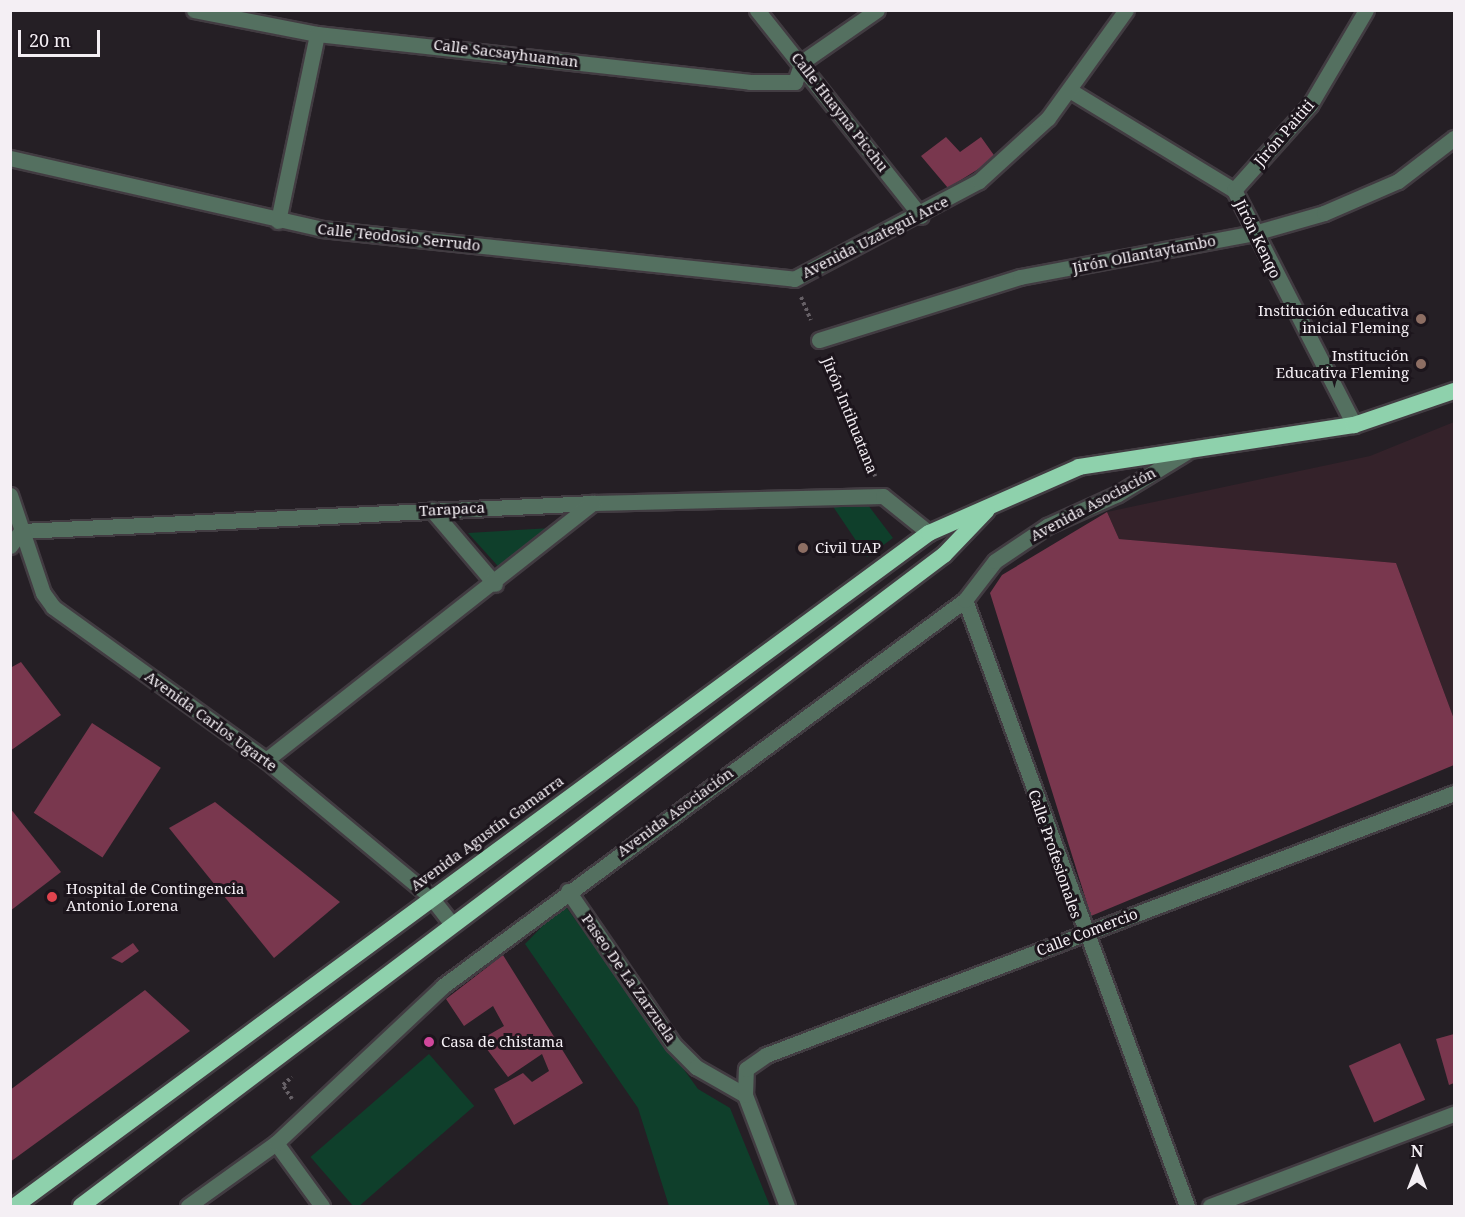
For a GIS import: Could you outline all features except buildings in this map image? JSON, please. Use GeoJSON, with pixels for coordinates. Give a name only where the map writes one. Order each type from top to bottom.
{"type":"FeatureCollection","features":[{"type":"Feature","properties":{"kind":"highway","name":"Avenida Agustín Gamarra"},"geometry":{"type":"LineString","coordinates":[[15,1206],[430,896],[929,533],[1079,467],[1185,453],[1354,425],[1455,391]]}},
{"type":"Feature","properties":{"kind":"highway","name":"Avenida Agustín Gamarra"},"geometry":{"type":"LineString","coordinates":[[81,1206],[944,555],[992,506]]}},
{"type":"Feature","properties":{"kind":"street","name":"Calle Sacsayhuaman"},"geometry":{"type":"LineString","coordinates":[[194,10],[317,34],[750,82],[795,82],[802,62]]}},
{"type":"Feature","properties":{"kind":"street","name":"Calle Huayna Picchu"},"geometry":{"type":"LineString","coordinates":[[757,10],[802,62],[921,216]]}},
{"type":"Feature","properties":{"kind":"street"},"geometry":{"type":"LineString","coordinates":[[802,62],[878,10]]}},
{"type":"Feature","properties":{"kind":"street","name":"Avenida Uzategui Arce"},"geometry":{"type":"LineString","coordinates":[[794,279],[921,216],[979,181],[1071,91],[1126,10]]}},
{"type":"Feature","properties":{"kind":"street","name":"Jirón Paititi"},"geometry":{"type":"LineString","coordinates":[[1234,190],[1310,105],[1366,10]]}},
{"type":"Feature","properties":{"kind":"street"},"geometry":{"type":"LineString","coordinates":[[278,221],[317,34]]}},
{"type":"Feature","properties":{"kind":"street","name":"Jirón Kenqo"},"geometry":{"type":"LineString","coordinates":[[1071,91],[1234,190],[1354,425]]}},
{"type":"Feature","properties":{"kind":"street","name":"Jirón Ollantaytambo"},"geometry":{"type":"LineString","coordinates":[[819,340],[1020,277],[1254,232],[1363,199],[1398,181],[1455,138]]}},
{"type":"Feature","properties":{"kind":"street","name":"Calle Teodosio Serrudo"},"geometry":{"type":"LineString","coordinates":[[10,158],[278,221],[794,279]]}},
{"type":"Feature","properties":{"kind":"street","name":"Avenida Asociación"},"geometry":{"type":"LineString","coordinates":[[188,1206],[276,1143],[443,986],[568,891],[965,600],[995,561],[1047,526],[1118,494],[1185,453]]}},
{"type":"Feature","properties":{"kind":"street","name":"Avenida Carlos Ugarte"},"geometry":{"type":"LineString","coordinates":[[10,495],[21,531],[53,607],[266,760],[430,896],[452,924]]}},
{"type":"Feature","properties":{"kind":"street"},"geometry":{"type":"LineString","coordinates":[[883,496],[929,533]]}},
{"type":"Feature","properties":{"kind":"street","name":"Tarapaca"},"geometry":{"type":"LineString","coordinates":[[21,531],[593,503],[883,496]]}},
{"type":"Feature","properties":{"kind":"street"},"geometry":{"type":"LineString","coordinates":[[266,760],[495,584],[593,503]]}},
{"type":"Feature","properties":{"kind":"street"},"geometry":{"type":"LineString","coordinates":[[432,510],[495,584]]}},
{"type":"Feature","properties":{"kind":"street"},"geometry":{"type":"LineString","coordinates":[[10,546],[21,531]]}},
{"type":"Feature","properties":{"kind":"street","name":"Calle Profesionales"},"geometry":{"type":"LineString","coordinates":[[965,600],[1083,934],[1187,1206]]}},
{"type":"Feature","properties":{"kind":"street","name":"Calle Comercio"},"geometry":{"type":"LineString","coordinates":[[745,1095],[747,1069],[766,1055],[1455,793]]}},
{"type":"Feature","properties":{"kind":"street","name":"Paseo De La Zarzuela"},"geometry":{"type":"LineString","coordinates":[[568,891],[673,1044],[696,1067],[745,1095]]}},
{"type":"Feature","properties":{"kind":"street"},"geometry":{"type":"LineString","coordinates":[[745,1095],[787,1206]]}},
{"type":"Feature","properties":{"kind":"street"},"geometry":{"type":"LineString","coordinates":[[1210,1206],[1455,1114]]}},
{"type":"Feature","properties":{"kind":"street"},"geometry":{"type":"LineString","coordinates":[[276,1143],[322,1206]]}},
{"type":"Feature","properties":{"kind":"path","name":"Jirón Intihuatana"},"geometry":{"type":"LineString","coordinates":[[794,279],[883,496]]}},
{"type":"Feature","properties":{"kind":"shaded area"},"geometry":{"type":"Polygon","coordinates":[[[1454,422],[1454,719],[1396,563],[1119,539],[1107,512],[1370,456],[1454,422]]]}},
{"type":"Feature","properties":{"kind":"green space"},"geometry":{"type":"Polygon","coordinates":[[[832,505],[868,505],[893,538],[867,557],[832,505]]]}},
{"type":"Feature","properties":{"kind":"green space"},"geometry":{"type":"Polygon","coordinates":[[[552,528],[506,575],[468,533],[552,528]]]}},
{"type":"Feature","properties":{"kind":"green space"},"geometry":{"type":"Polygon","coordinates":[[[564,904],[698,1089],[730,1108],[770,1206],[669,1206],[638,1108],[525,944],[564,904]]]}},
{"type":"Feature","properties":{"kind":"green space"},"geometry":{"type":"Polygon","coordinates":[[[429,1054],[474,1106],[359,1206],[353,1206],[311,1157],[429,1054]]]}},
{"type":"Feature","properties":{"kind":"place","name":"Institución educativa inicial Fleming"},"geometry":{"type":"Point","coordinates":[1421,319]}},
{"type":"Feature","properties":{"kind":"place","name":"Institución Educativa Fleming"},"geometry":{"type":"Point","coordinates":[1421,364]}},
{"type":"Feature","properties":{"kind":"place","name":"Civil UAP"},"geometry":{"type":"Point","coordinates":[803,548]}},
{"type":"Feature","properties":{"kind":"place","name":"Hospital de Contingencia Antonio Lorena"},"geometry":{"type":"Point","coordinates":[52,897]}},
{"type":"Feature","properties":{"kind":"place","name":"Casa de chistama"},"geometry":{"type":"Point","coordinates":[429,1042]}}]}
